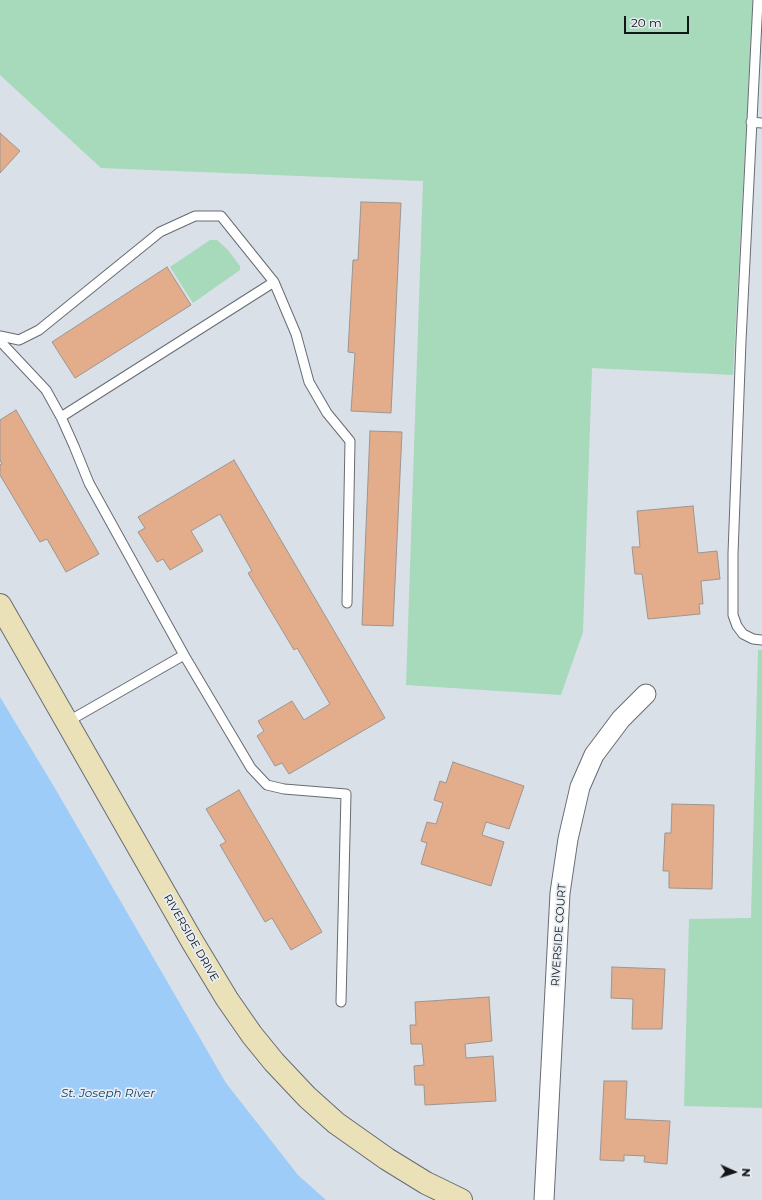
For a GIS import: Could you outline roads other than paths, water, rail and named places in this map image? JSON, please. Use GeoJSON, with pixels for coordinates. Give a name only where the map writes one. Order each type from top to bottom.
{"type":"FeatureCollection","features":[{"type":"Feature","properties":{"kind":"street","name":"RIVERSIDE DRIVE"},"geometry":{"type":"LineString","coordinates":[[0,605],[192,941],[219,986],[252,1035],[274,1062],[307,1097],[336,1123],[387,1159],[426,1183],[461,1200]]}},
{"type":"Feature","properties":{"kind":"street","name":"RIVERSIDE COURT"},"geometry":{"type":"LineString","coordinates":[[544,1200],[560,893],[568,839],[580,786],[594,755],[621,719],[646,694]]}},
{"type":"Feature","properties":{"kind":"lane"},"geometry":{"type":"LineString","coordinates":[[758,0],[751,122],[733,554],[733,615],[737,626],[743,634],[753,639],[762,640]]}},
{"type":"Feature","properties":{"kind":"lane"},"geometry":{"type":"LineString","coordinates":[[751,122],[762,122]]}},
{"type":"Feature","properties":{"kind":"lane"},"geometry":{"type":"LineString","coordinates":[[0,336],[19,340],[39,330],[160,232],[195,216],[220,216],[274,282],[296,334],[309,382],[327,413],[350,441],[347,603]]}},
{"type":"Feature","properties":{"kind":"lane"},"geometry":{"type":"LineString","coordinates":[[61,417],[274,282]]}},
{"type":"Feature","properties":{"kind":"lane"},"geometry":{"type":"LineString","coordinates":[[0,341],[46,390],[61,417],[89,483],[184,655],[251,768],[267,785],[284,789],[346,794],[341,1002]]}},
{"type":"Feature","properties":{"kind":"lane"},"geometry":{"type":"LineString","coordinates":[[67,722],[184,655]]}},
{"type":"Feature","properties":{"kind":"water","name":"St. Joseph River"},"geometry":{"type":"Polygon","coordinates":[[[0,697],[56,790],[226,1083],[298,1175],[326,1200],[0,1200],[0,697]]]}}]}
